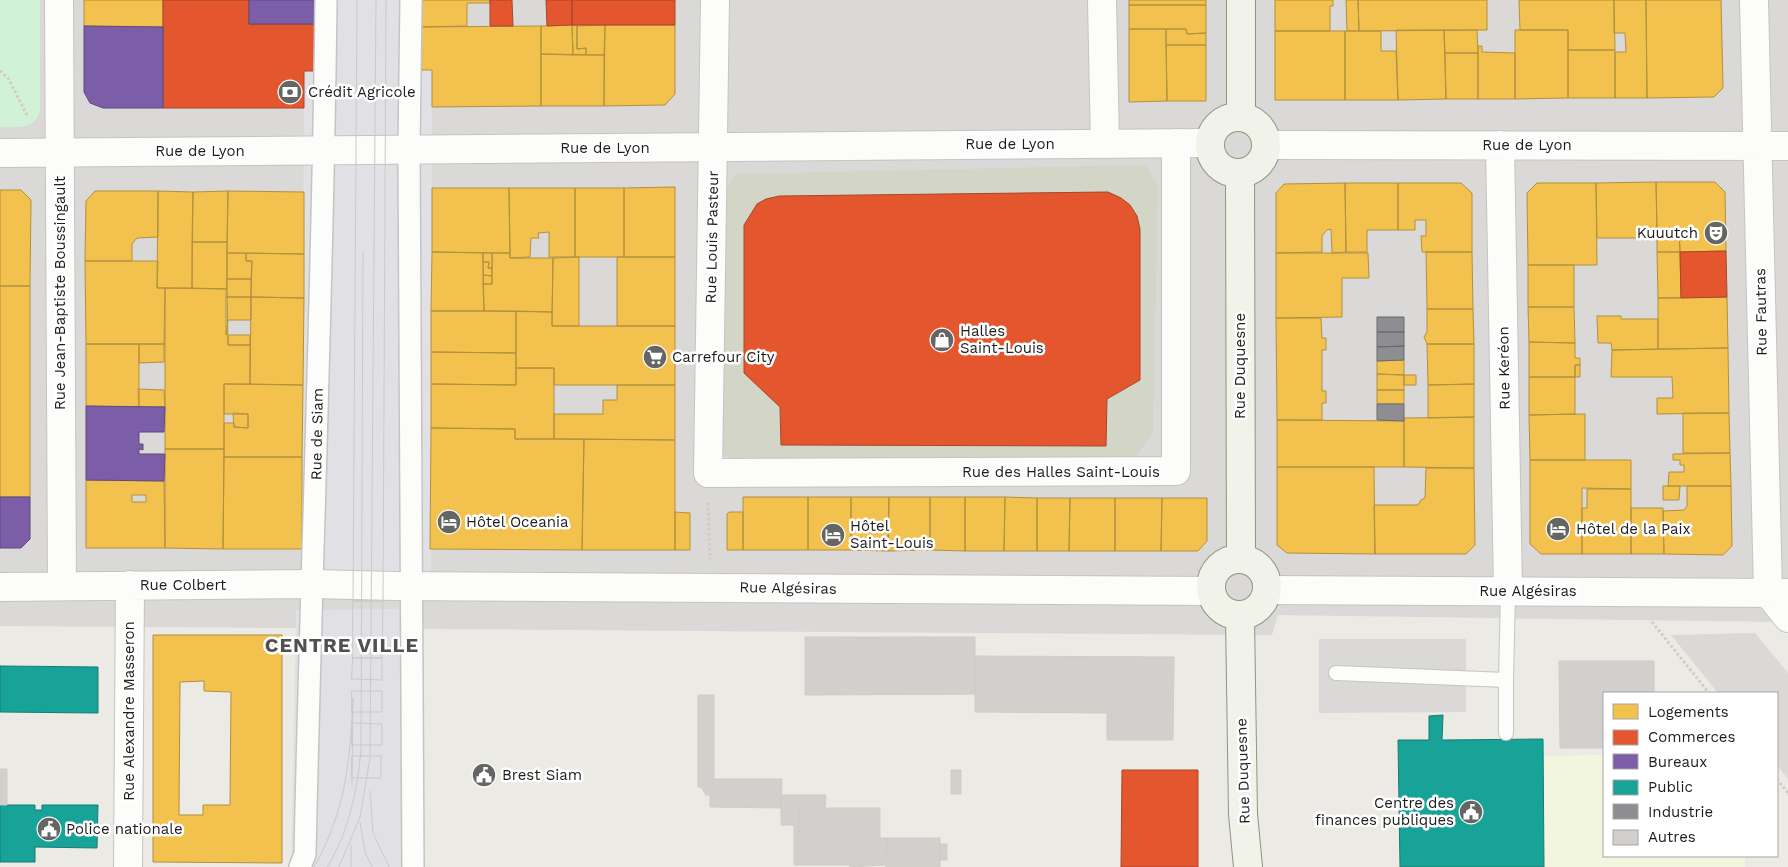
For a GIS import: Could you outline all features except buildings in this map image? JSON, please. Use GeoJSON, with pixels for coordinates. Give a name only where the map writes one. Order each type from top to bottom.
{"type":"FeatureCollection","features":[{"type":"Feature","properties":{"kind":"main road"},"geometry":{"type":"LineString","coordinates":[[1241,0],[1241,116]]}},
{"type":"Feature","properties":{"kind":"main road"},"geometry":{"type":"LineString","coordinates":[[1241,116],[1251,119],[1259,126],[1265,134],[1267,145],[1265,155],[1259,165],[1251,171],[1240,174],[1222,169],[1210,153],[1210,143],[1213,132],[1220,123],[1230,118],[1241,116]]}},
{"type":"Feature","properties":{"kind":"main road","name":"Rue Duquesne"},"geometry":{"type":"LineString","coordinates":[[1240,174],[1241,559]]}},
{"type":"Feature","properties":{"kind":"main road"},"geometry":{"type":"LineString","coordinates":[[1241,559],[1253,562],[1261,569],[1268,590],[1258,609],[1240,616],[1227,613],[1217,606],[1211,591],[1214,573],[1221,565],[1241,559]]}},
{"type":"Feature","properties":{"kind":"main road","name":"Rue Duquesne"},"geometry":{"type":"LineString","coordinates":[[1240,616],[1243,814],[1248,867]]}},
{"type":"Feature","properties":{"kind":"street","name":"Rue Jean-Baptiste Boussingault"},"geometry":{"type":"LineString","coordinates":[[59,0],[62,586]]}},
{"type":"Feature","properties":{"kind":"street","name":"Rue de Siam"},"geometry":{"type":"LineString","coordinates":[[300,867],[305,854],[324,150],[326,0]]}},
{"type":"Feature","properties":{"kind":"street"},"geometry":{"type":"LineString","coordinates":[[411,0],[409,150],[413,867]]}},
{"type":"Feature","properties":{"kind":"street","name":"Rue Louis Pasteur"},"geometry":{"type":"LineString","coordinates":[[708,473],[715,0]]}},
{"type":"Feature","properties":{"kind":"street"},"geometry":{"type":"LineString","coordinates":[[1102,0],[1105,144]]}},
{"type":"Feature","properties":{"kind":"street","name":"Rue Fautras"},"geometry":{"type":"LineString","coordinates":[[1754,0],[1757,146],[1778,593]]}},
{"type":"Feature","properties":{"kind":"street","name":"Rue des Halles Saint-Louis"},"geometry":{"type":"LineString","coordinates":[[708,473],[1176,471],[1176,143]]}},
{"type":"Feature","properties":{"kind":"street","name":"Rue de Lyon"},"geometry":{"type":"LineString","coordinates":[[0,153],[1210,143]]}},
{"type":"Feature","properties":{"kind":"street","name":"Rue de Lyon"},"geometry":{"type":"LineString","coordinates":[[1267,145],[1788,146]]}},
{"type":"Feature","properties":{"kind":"street","name":"Rue Keréon"},"geometry":{"type":"LineString","coordinates":[[1500,145],[1508,591]]}},
{"type":"Feature","properties":{"kind":"street","name":"Rue Alexandre Masseron"},"geometry":{"type":"LineString","coordinates":[[128,867],[130,585]]}},
{"type":"Feature","properties":{"kind":"street","name":"Rue Algésiras"},"geometry":{"type":"LineString","coordinates":[[366,585],[1211,591]]}},
{"type":"Feature","properties":{"kind":"street","name":"Rue Colbert"},"geometry":{"type":"LineString","coordinates":[[0,587],[366,585]]}},
{"type":"Feature","properties":{"kind":"street","name":"Rue Algésiras"},"geometry":{"type":"LineString","coordinates":[[1268,590],[1778,593]]}},
{"type":"Feature","properties":{"kind":"street"},"geometry":{"type":"LineString","coordinates":[[1778,593],[1788,618]]}},
{"type":"Feature","properties":{"kind":"lane"},"geometry":{"type":"LineString","coordinates":[[1506,733],[1508,591]]}},
{"type":"Feature","properties":{"kind":"lane"},"geometry":{"type":"LineString","coordinates":[[1336,673],[1506,680]]}},
{"type":"Feature","properties":{"kind":"path"},"geometry":{"type":"LineString","coordinates":[[0,71],[8,78],[30,120]]}},
{"type":"Feature","properties":{"kind":"path"},"geometry":{"type":"LineString","coordinates":[[708,473],[710,587]]}},
{"type":"Feature","properties":{"kind":"path"},"geometry":{"type":"LineString","coordinates":[[1628,592],[1708,692]]}},
{"type":"Feature","properties":{"kind":"path"},"geometry":{"type":"LineString","coordinates":[[1778,780],[1788,793]]}},
{"type":"Feature","properties":{"kind":"shaded area"},"geometry":{"type":"Polygon","coordinates":[[[0,0],[1788,0],[1788,622],[1278,615],[1272,635],[0,626],[0,0]]]}},
{"type":"Feature","properties":{"kind":"shaded area"},"geometry":{"type":"Polygon","coordinates":[[[0,0],[40,0],[40,111],[34,122],[24,126],[0,127],[0,0]]]}},
{"type":"Feature","properties":{"kind":"shaded area"},"geometry":{"type":"Polygon","coordinates":[[[319,0],[420,0],[419,70],[432,70],[431,572],[302,574],[304,71],[319,0]]]}},
{"type":"Feature","properties":{"kind":"shaded area","name":"Halles Saint-Louis"},"geometry":{"type":"Polygon","coordinates":[[[1145,165],[1158,185],[1153,433],[1133,460],[738,463],[723,454],[722,197],[735,174],[1145,165]]]}},
{"type":"Feature","properties":{"kind":"shaded area"},"geometry":{"type":"Polygon","coordinates":[[[402,609],[405,867],[291,867],[296,610],[402,609]]]}},
{"type":"Feature","properties":{"kind":"shaded area"},"geometry":{"type":"Polygon","coordinates":[[[1755,633],[1788,673],[1788,779],[1778,766],[1778,692],[1717,692],[1671,635],[1755,633]]]}},
{"type":"Feature","properties":{"kind":"shaded area"},"geometry":{"type":"Polygon","coordinates":[[[1319,639],[1466,639],[1466,712],[1319,713],[1319,639]]]}},
{"type":"Feature","properties":{"kind":"shaded area"},"geometry":{"type":"Polygon","coordinates":[[[1603,755],[1603,857],[1745,857],[1745,867],[1544,867],[1543,756],[1603,755]]]}},
{"type":"Feature","properties":{"kind":"tram line"},"geometry":{"type":"LineString","coordinates":[[357,0],[353,601],[383,601],[386,0]]}},
{"type":"Feature","properties":{"kind":"tram line"},"geometry":{"type":"LineString","coordinates":[[339,867],[360,817],[370,758],[376,0]]}},
{"type":"Feature","properties":{"kind":"tram line"},"geometry":{"type":"LineString","coordinates":[[327,867],[335,854],[351,811],[361,750],[363,252]]}},
{"type":"Feature","properties":{"kind":"tram line"},"geometry":{"type":"LineString","coordinates":[[353,601],[383,601],[382,658],[353,658],[353,601]]}},
{"type":"Feature","properties":{"kind":"tram line"},"geometry":{"type":"LineString","coordinates":[[353,658],[382,658],[382,680],[352,679],[353,658]]}},
{"type":"Feature","properties":{"kind":"tram line"},"geometry":{"type":"LineString","coordinates":[[352,691],[382,691],[382,712],[352,712],[352,691]]}},
{"type":"Feature","properties":{"kind":"tram line"},"geometry":{"type":"LineString","coordinates":[[314,867],[325,846],[340,806],[348,764],[353,698],[352,785]]}},
{"type":"Feature","properties":{"kind":"tram line"},"geometry":{"type":"LineString","coordinates":[[352,723],[382,724],[382,745],[352,745],[352,723]]}},
{"type":"Feature","properties":{"kind":"tram line"},"geometry":{"type":"LineString","coordinates":[[352,756],[381,756],[381,778],[352,778],[352,756]]}},
{"type":"Feature","properties":{"kind":"tram line"},"geometry":{"type":"LineString","coordinates":[[370,791],[373,833],[389,867]]}},
{"type":"Feature","properties":{"kind":"tram line"},"geometry":{"type":"LineString","coordinates":[[360,822],[365,852],[372,867]]}},
{"type":"Feature","properties":{"kind":"tram line"},"geometry":{"type":"LineString","coordinates":[[351,845],[351,867]]}},
{"type":"Feature","properties":{"kind":"place","name":"Crédit Agricole"},"geometry":{"type":"Point","coordinates":[290,92]}},
{"type":"Feature","properties":{"kind":"place","name":"Kuuutch"},"geometry":{"type":"Point","coordinates":[1716,233]}},
{"type":"Feature","properties":{"kind":"place","name":"Halles Saint-Louis"},"geometry":{"type":"Point","coordinates":[942,340]}},
{"type":"Feature","properties":{"kind":"place","name":"Carrefour City"},"geometry":{"type":"Point","coordinates":[655,357]}},
{"type":"Feature","properties":{"kind":"place","name":"Hôtel Oceania"},"geometry":{"type":"Point","coordinates":[449,522]}},
{"type":"Feature","properties":{"kind":"place","name":"Hôtel de la Paix"},"geometry":{"type":"Point","coordinates":[1558,529]}},
{"type":"Feature","properties":{"kind":"place","name":"Hôtel Saint-Louis"},"geometry":{"type":"Point","coordinates":[833,535]}},
{"type":"Feature","properties":{"kind":"place","name":"Brest Siam"},"geometry":{"type":"Point","coordinates":[484,775]}},
{"type":"Feature","properties":{"kind":"place","name":"Centre des finances publiques"},"geometry":{"type":"Point","coordinates":[1471,812]}},
{"type":"Feature","properties":{"kind":"place","name":"Police nationale"},"geometry":{"type":"Point","coordinates":[49,829]}},
{"type":"Feature","properties":{"kind":"district","name":"CENTRE VILLE"},"geometry":{"type":"Point","coordinates":[342,645]}}]}
